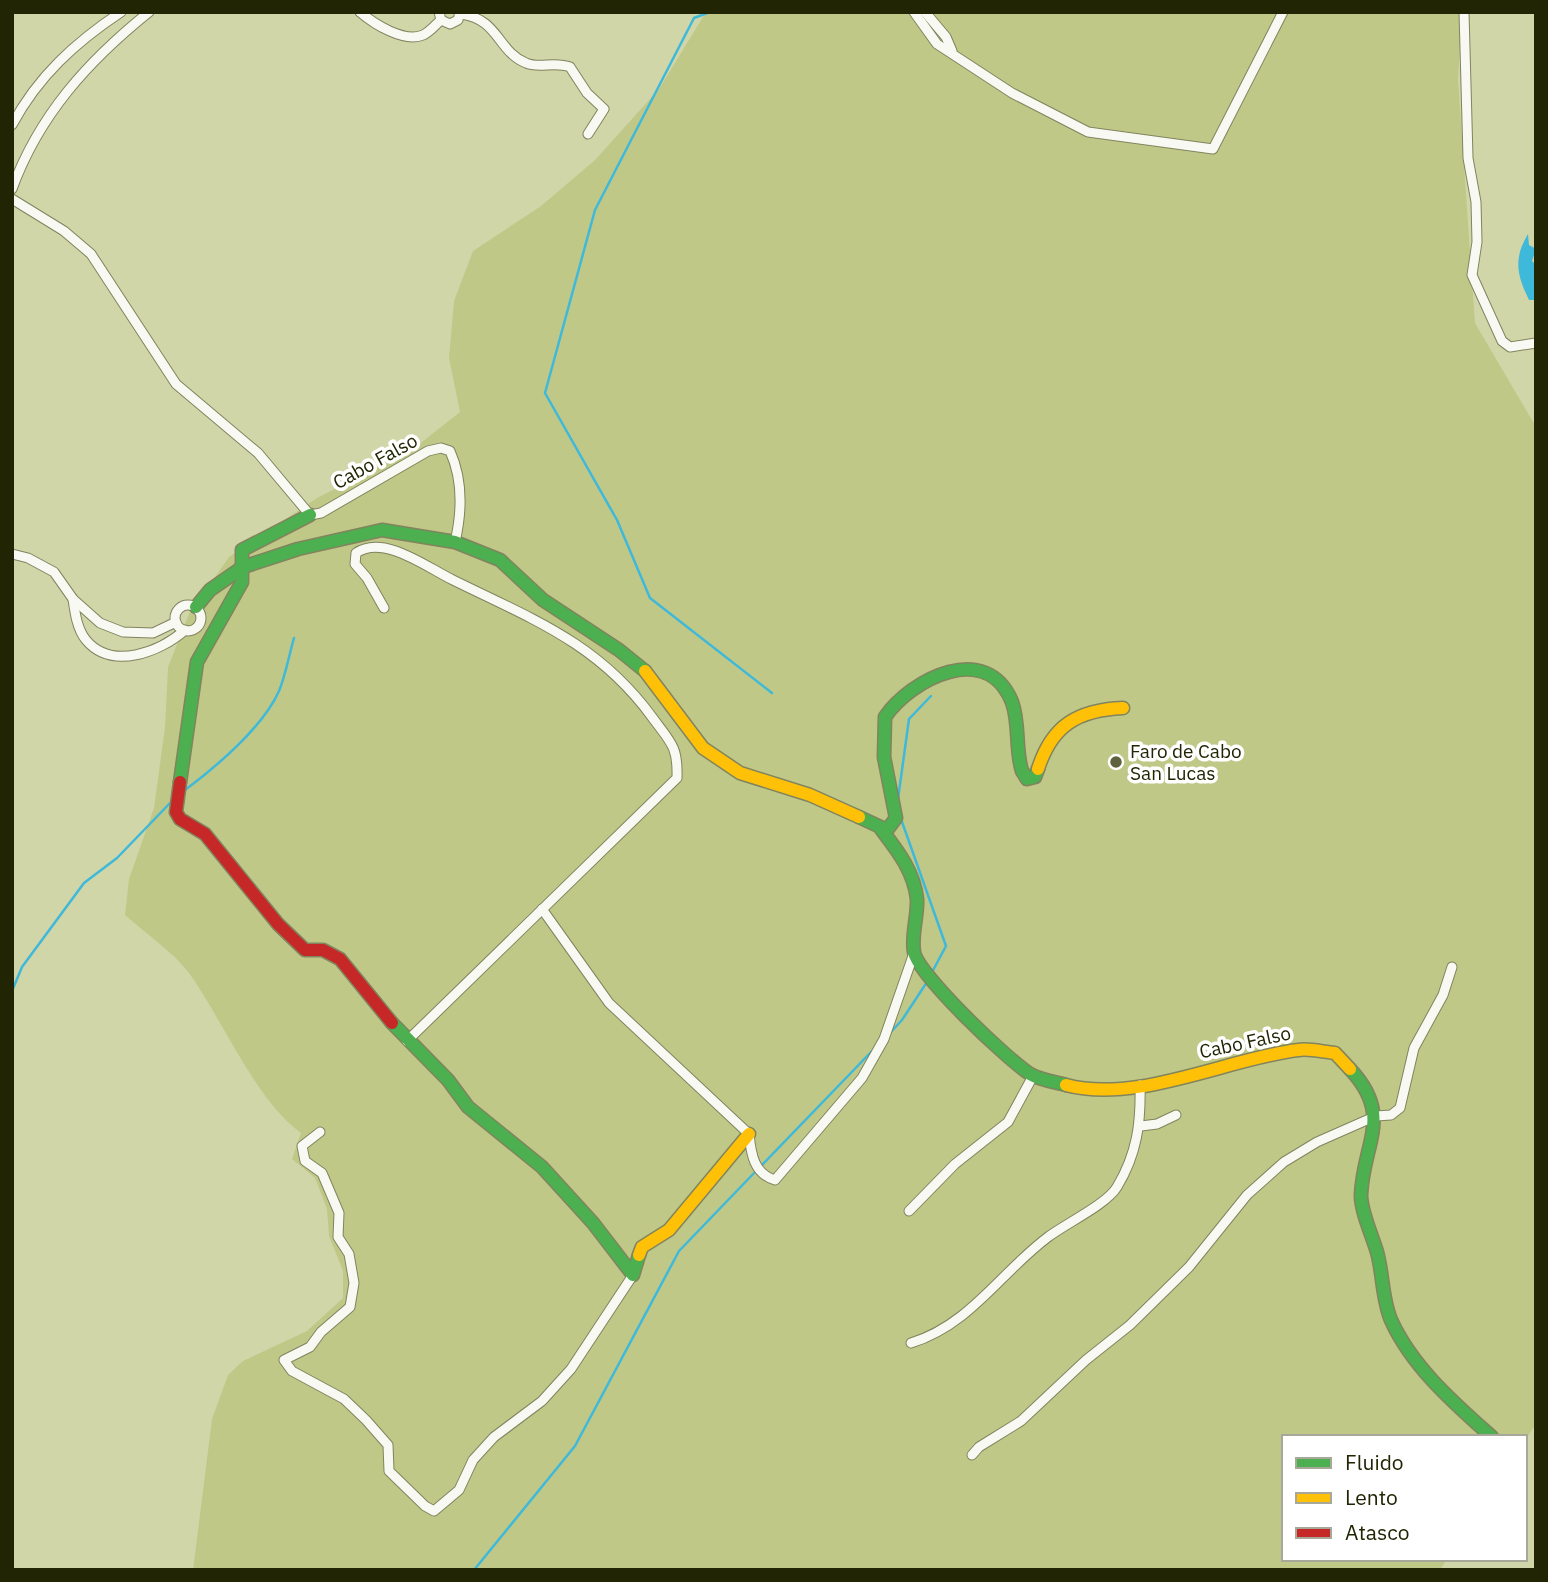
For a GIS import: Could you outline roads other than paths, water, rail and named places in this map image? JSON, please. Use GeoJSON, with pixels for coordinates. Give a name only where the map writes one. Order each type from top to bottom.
{"type":"FeatureCollection","features":[{"type":"Feature","properties":{"kind":"street"},"geometry":{"type":"LineString","coordinates":[[12,125],[54,65],[121,12]]}},
{"type":"Feature","properties":{"kind":"street"},"geometry":{"type":"LineString","coordinates":[[12,189],[36,138],[66,92],[111,42],[149,12]]}},
{"type":"Feature","properties":{"kind":"street"},"geometry":{"type":"LineString","coordinates":[[360,12],[374,24],[416,36],[426,33],[440,16],[453,24],[461,13],[482,19],[517,57],[527,64],[552,62],[570,68],[587,93],[604,109],[588,134]]}},
{"type":"Feature","properties":{"kind":"street"},"geometry":{"type":"LineString","coordinates":[[914,12],[931,39],[1012,93],[1088,132],[1213,149],[1283,12]]}},
{"type":"Feature","properties":{"kind":"street"},"geometry":{"type":"LineString","coordinates":[[925,12],[946,37],[952,51]]}},
{"type":"Feature","properties":{"kind":"street"},"geometry":{"type":"LineString","coordinates":[[1464,12],[1468,158],[1476,202],[1477,243],[1472,275],[1502,341],[1510,347],[1536,343]]}},
{"type":"Feature","properties":{"kind":"street"},"geometry":{"type":"LineString","coordinates":[[12,199],[64,231],[91,254],[176,384],[258,453],[310,515],[242,550],[243,567],[236,597],[197,663],[176,812],[180,819],[205,834],[278,924],[305,950],[323,950],[340,959],[407,1041],[448,1080],[468,1107],[542,1167],[593,1223],[633,1275]]}},
{"type":"Feature","properties":{"kind":"street","name":"Cabo Falso"},"geometry":{"type":"LineString","coordinates":[[310,515],[321,513],[428,451],[441,448],[450,451],[459,483],[462,515],[455,542]]}},
{"type":"Feature","properties":{"kind":"street"},"geometry":{"type":"LineString","coordinates":[[12,554],[28,558],[54,572],[73,599],[100,623],[123,632],[153,633],[176,622],[180,607],[196,607],[216,585],[243,567],[298,549],[382,530],[455,542],[500,560],[543,600],[619,650],[649,675],[703,748],[740,774],[810,795],[881,829],[890,829],[896,818],[884,757],[885,718],[915,687],[928,679],[970,668],[986,673],[998,684],[1010,698],[1015,737],[1023,774],[1027,779],[1035,777],[1049,739],[1066,724],[1104,711],[1123,709]]}},
{"type":"Feature","properties":{"kind":"street"},"geometry":{"type":"LineString","coordinates":[[384,608],[367,578],[355,564],[356,553],[365,547],[380,546],[421,563],[533,618],[585,648],[639,700],[678,753],[677,778],[407,1041]]}},
{"type":"Feature","properties":{"kind":"street"},"geometry":{"type":"LineString","coordinates":[[73,599],[77,622],[85,639],[95,648],[120,656],[157,650],[185,631],[196,628],[201,621],[201,613],[196,607]]}},
{"type":"Feature","properties":{"kind":"street"},"geometry":{"type":"LineString","coordinates":[[77,622],[88,611]]}},
{"type":"Feature","properties":{"kind":"street"},"geometry":{"type":"LineString","coordinates":[[176,622],[185,631]]}},
{"type":"Feature","properties":{"kind":"street"},"geometry":{"type":"LineString","coordinates":[[153,633],[157,650]]}},
{"type":"Feature","properties":{"kind":"street"},"geometry":{"type":"LineString","coordinates":[[542,909],[609,1003],[749,1135],[752,1156],[758,1169],[764,1177],[775,1180],[862,1077],[884,1039],[914,953],[917,898],[906,862],[881,829]]}},
{"type":"Feature","properties":{"kind":"street","name":"Cabo Falso"},"geometry":{"type":"LineString","coordinates":[[914,953],[926,976],[952,999],[993,1046],[1033,1076],[1089,1091],[1140,1085],[1300,1049],[1335,1054],[1362,1082],[1376,1116]]}},
{"type":"Feature","properties":{"kind":"street"},"geometry":{"type":"LineString","coordinates":[[972,1455],[979,1447],[1021,1422],[1086,1360],[1130,1325],[1189,1267],[1247,1195],[1284,1162],[1317,1142],[1376,1116],[1391,1115],[1400,1108],[1415,1048],[1443,995],[1452,967]]}},
{"type":"Feature","properties":{"kind":"street"},"geometry":{"type":"LineString","coordinates":[[905,982],[911,977],[926,976]]}},
{"type":"Feature","properties":{"kind":"street"},"geometry":{"type":"LineString","coordinates":[[909,1211],[955,1164],[1007,1122],[1033,1076]]}},
{"type":"Feature","properties":{"kind":"street"},"geometry":{"type":"LineString","coordinates":[[911,1343],[933,1336],[971,1310],[1046,1238],[1116,1190],[1134,1152],[1141,1126],[1140,1085]]}},
{"type":"Feature","properties":{"kind":"street"},"geometry":{"type":"LineString","coordinates":[[1141,1126],[1157,1124],[1176,1115]]}},
{"type":"Feature","properties":{"kind":"street"},"geometry":{"type":"LineString","coordinates":[[1376,1116],[1361,1197],[1378,1255],[1390,1318],[1408,1351],[1454,1404],[1490,1435]]}},
{"type":"Feature","properties":{"kind":"street"},"geometry":{"type":"LineString","coordinates":[[320,1132],[302,1146],[305,1161],[322,1173],[339,1213],[338,1237],[349,1254],[354,1283],[350,1307],[321,1332],[310,1347],[284,1360],[292,1371],[344,1399],[366,1420],[388,1445],[389,1471],[425,1506],[434,1511],[459,1490],[473,1460],[494,1437],[542,1401],[571,1369],[633,1275],[642,1247],[669,1230],[749,1135]]}},
{"type":"Feature","properties":{"kind":"water"},"geometry":{"type":"Polygon","coordinates":[[[1528,234],[1529,245],[1536,249],[1532,261],[1536,265],[1536,300],[1529,300],[1518,267],[1520,251],[1528,234]]]}},
{"type":"Feature","properties":{"kind":"waterway"},"geometry":{"type":"LineString","coordinates":[[710,12],[694,18],[595,210],[545,393],[617,520],[650,598],[772,693]]}},
{"type":"Feature","properties":{"kind":"waterway"},"geometry":{"type":"LineString","coordinates":[[185,790],[224,758],[272,705],[286,671],[294,638]]}},
{"type":"Feature","properties":{"kind":"waterway"},"geometry":{"type":"LineString","coordinates":[[898,799],[909,719],[931,696]]}},
{"type":"Feature","properties":{"kind":"waterway"},"geometry":{"type":"LineString","coordinates":[[12,991],[22,967],[84,883],[117,858],[172,801]]}},
{"type":"Feature","properties":{"kind":"waterway"},"geometry":{"type":"LineString","coordinates":[[901,819],[946,946],[930,976]]}},
{"type":"Feature","properties":{"kind":"waterway"},"geometry":{"type":"LineString","coordinates":[[890,1033],[927,982]]}},
{"type":"Feature","properties":{"kind":"waterway"},"geometry":{"type":"LineString","coordinates":[[761,1166],[873,1050]]}},
{"type":"Feature","properties":{"kind":"waterway"},"geometry":{"type":"LineString","coordinates":[[474,1570],[575,1446],[679,1251],[756,1171]]}},
{"type":"Feature","properties":{"kind":"place","name":"Faro de Cabo San Lucas"},"geometry":{"type":"Point","coordinates":[1116,762]}}]}
